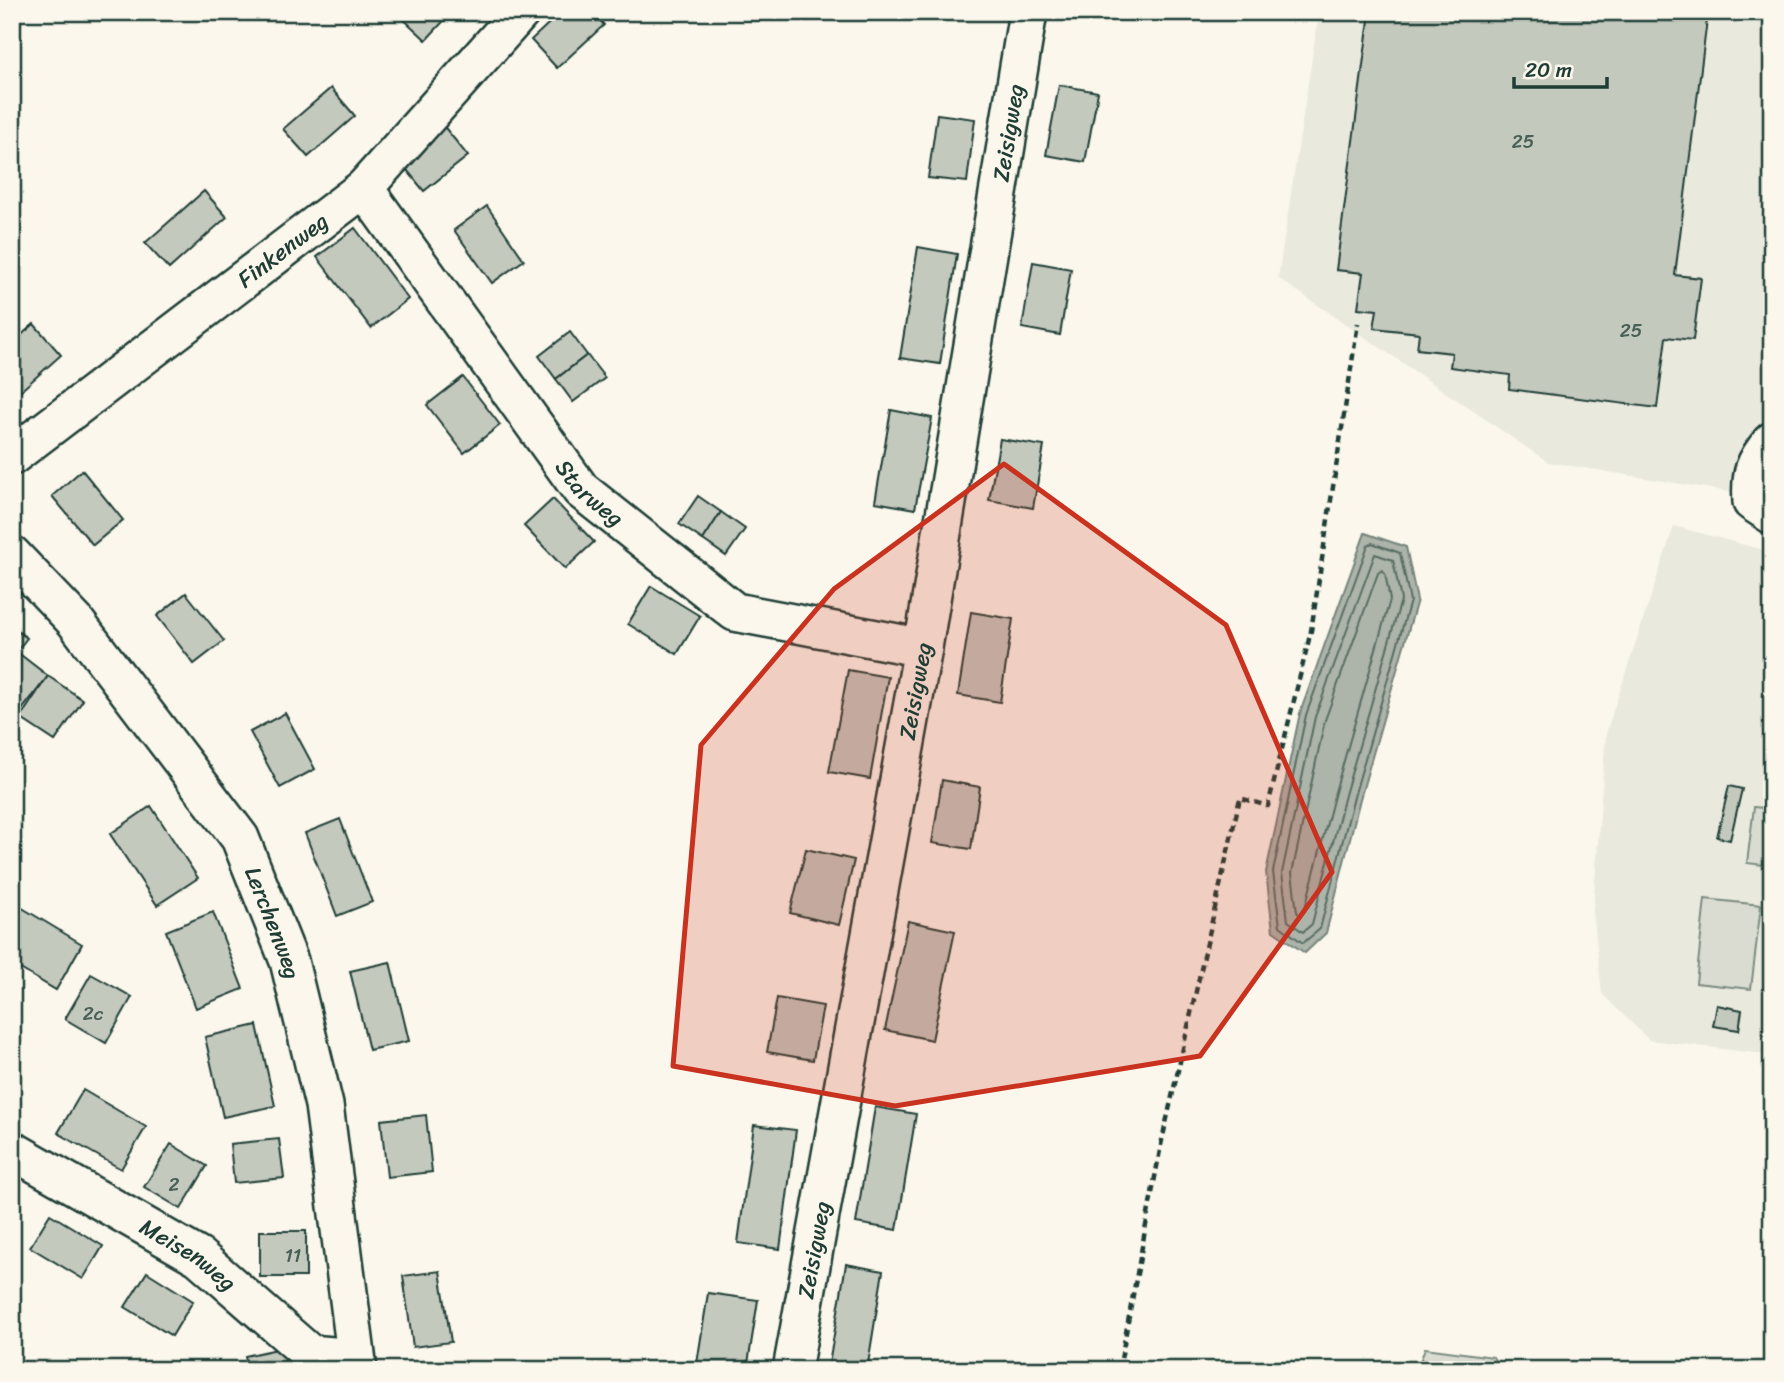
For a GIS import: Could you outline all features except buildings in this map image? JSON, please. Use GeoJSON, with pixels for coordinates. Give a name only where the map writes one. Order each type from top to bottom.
{"type":"FeatureCollection","features":[{"type":"Feature","properties":{"kind":"street","name":"Finkenweg"},"geometry":{"type":"LineString","coordinates":[[12,456],[364,188],[521,12]]}},
{"type":"Feature","properties":{"kind":"street","name":"Zeisigweg"},"geometry":{"type":"LineString","coordinates":[[792,1370],[923,648],[1028,12]]}},
{"type":"Feature","properties":{"kind":"street","name":"Starweg"},"geometry":{"type":"LineString","coordinates":[[364,188],[581,490],[735,612],[923,648]]}},
{"type":"Feature","properties":{"kind":"street"},"geometry":{"type":"LineString","coordinates":[[1752,512],[1751,482],[1757,458],[1772,441]]}},
{"type":"Feature","properties":{"kind":"street","name":"Lerchenweg"},"geometry":{"type":"LineString","coordinates":[[12,555],[75,621],[240,838],[289,961],[324,1105],[357,1364]]}},
{"type":"Feature","properties":{"kind":"street","name":"Meisenweg"},"geometry":{"type":"LineString","coordinates":[[12,1150],[199,1257],[310,1354],[357,1364]]}},
{"type":"Feature","properties":{"kind":"path"},"geometry":{"type":"LineString","coordinates":[[1119,1370],[1161,1145],[1240,798],[1268,806],[1311,631],[1358,323]]}},
{"type":"Feature","properties":{"kind":"highlighted area"},"geometry":{"type":"Polygon","coordinates":[[[1004,464],[1226,625],[1332,872],[1200,1056],[895,1106],[673,1066],[701,745],[834,589],[1004,464]]]}},
{"type":"Feature","properties":{"kind":"shaded area"},"geometry":{"type":"Polygon","coordinates":[[[1319,12],[1772,12],[1772,499],[1548,462],[1278,278],[1319,12]]]}},
{"type":"Feature","properties":{"kind":"shaded area"},"geometry":{"type":"Polygon","coordinates":[[[1674,526],[1760,549],[1772,555],[1772,1055],[1649,1040],[1602,994],[1593,910],[1606,733],[1674,526]]]}},
{"type":"Feature","properties":{"kind":"shaded area"},"geometry":{"type":"Polygon","coordinates":[[[1754,807],[1772,809],[1772,866],[1747,863],[1754,807]]]}},
{"type":"Feature","properties":{"kind":"shaded area"},"geometry":{"type":"Polygon","coordinates":[[[1705,899],[1761,905],[1751,989],[1696,983],[1705,899]]]}},
{"type":"Feature","properties":{"kind":"shaded area"},"geometry":{"type":"Polygon","coordinates":[[[1425,1348],[1493,1357],[1501,1370],[1417,1370],[1425,1348]]]}},
{"type":"Feature","properties":{"kind":"water"},"geometry":{"type":"Polygon","coordinates":[[[1365,533],[1406,547],[1417,600],[1360,799],[1326,933],[1305,953],[1273,931],[1266,872],[1300,713],[1365,533]]]}}]}
